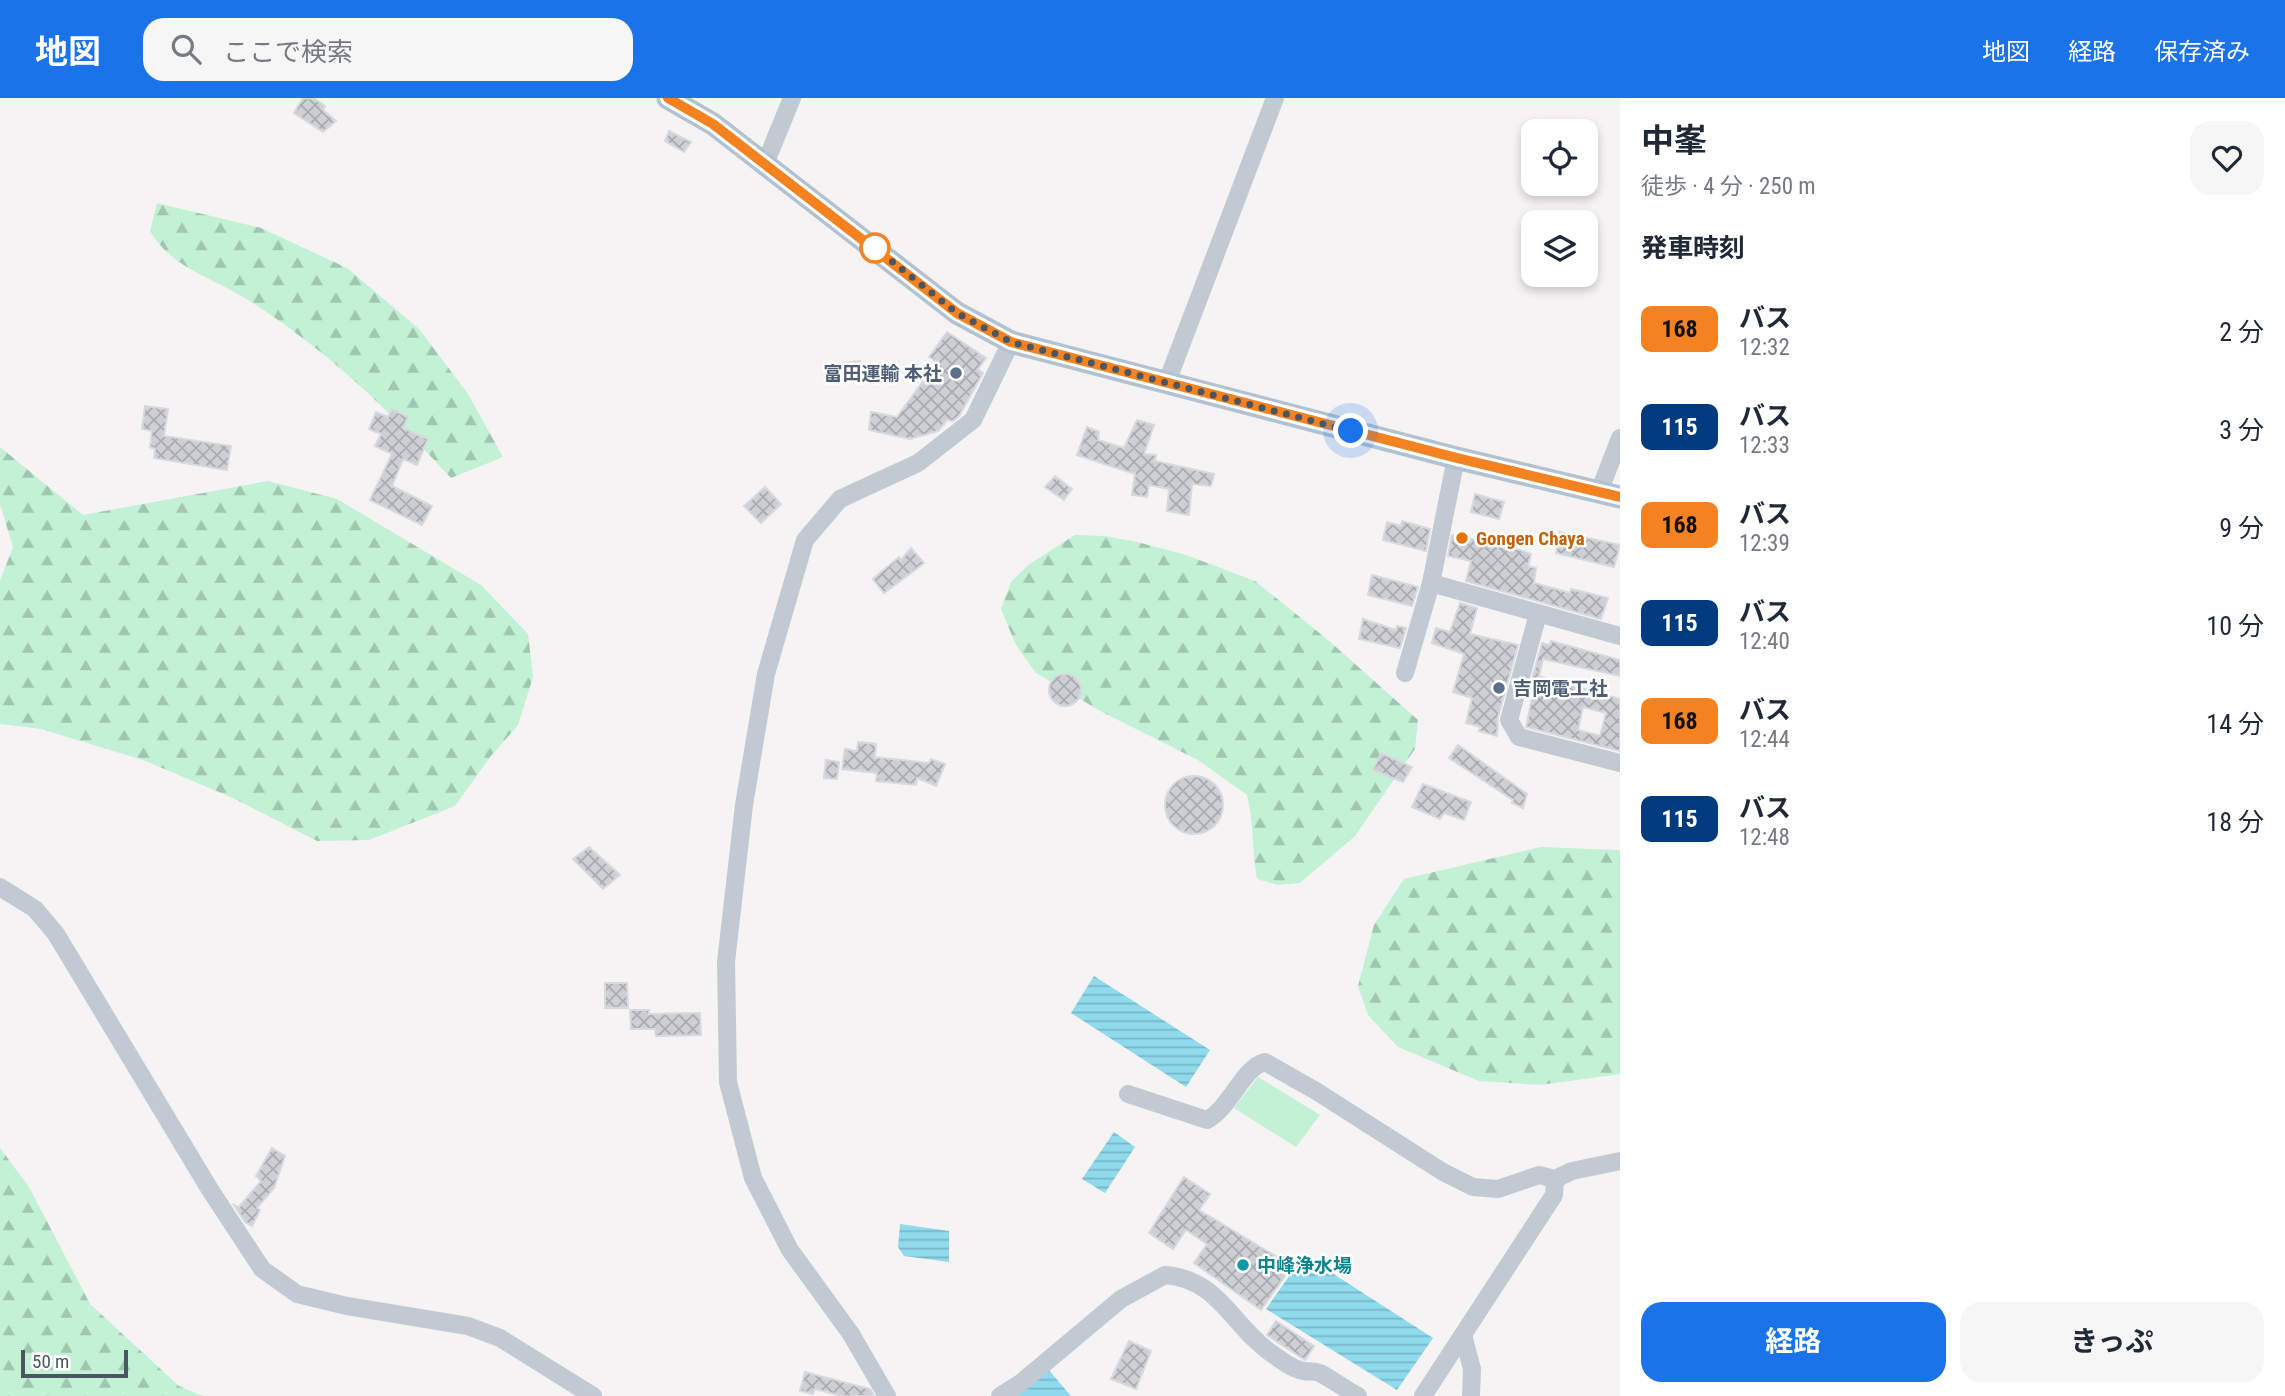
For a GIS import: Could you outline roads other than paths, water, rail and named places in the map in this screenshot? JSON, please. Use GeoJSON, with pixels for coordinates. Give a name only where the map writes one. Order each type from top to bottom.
{"type":"FeatureCollection","features":[{"type":"Feature","properties":{"kind":"main road"},"geometry":{"type":"LineString","coordinates":[[668,98],[713,124],[957,313],[1011,342],[1610,495]]}},
{"type":"Feature","properties":{"kind":"street"},"geometry":{"type":"LineString","coordinates":[[765,164],[792,98]]}},
{"type":"Feature","properties":{"kind":"street"},"geometry":{"type":"LineString","coordinates":[[1167,382],[1275,98]]}},
{"type":"Feature","properties":{"kind":"street"},"geometry":{"type":"LineString","coordinates":[[887,1396],[851,1334],[790,1250],[753,1178],[727,1082],[726,962],[730,923],[744,806],[766,674],[805,540],[840,499],[918,463],[973,420],[1011,342]]}},
{"type":"Feature","properties":{"kind":"street"},"geometry":{"type":"LineString","coordinates":[[1610,495],[1620,438]]}},
{"type":"Feature","properties":{"kind":"street"},"geometry":{"type":"LineString","coordinates":[[1405,673],[1431,583],[1457,458]]}},
{"type":"Feature","properties":{"kind":"street"},"geometry":{"type":"LineString","coordinates":[[1431,583],[1620,636]]}},
{"type":"Feature","properties":{"kind":"street"},"geometry":{"type":"LineString","coordinates":[[1538,614],[1509,720],[1519,737],[1620,763]]}},
{"type":"Feature","properties":{"kind":"street"},"geometry":{"type":"LineString","coordinates":[[0,887],[35,909],[56,934],[209,1188],[262,1269],[297,1294],[347,1306],[468,1326],[500,1338],[593,1396]]}},
{"type":"Feature","properties":{"kind":"street"},"geometry":{"type":"LineString","coordinates":[[1128,1094],[1207,1120],[1224,1107],[1253,1067],[1265,1062],[1466,1184],[1491,1189],[1539,1175],[1555,1178],[1572,1171],[1620,1161]]}},
{"type":"Feature","properties":{"kind":"street"},"geometry":{"type":"LineString","coordinates":[[1423,1396],[1554,1195],[1555,1178]]}},
{"type":"Feature","properties":{"kind":"street"},"geometry":{"type":"LineString","coordinates":[[1000,1396],[1022,1382],[1121,1299],[1164,1275],[1188,1280],[1225,1303],[1252,1339],[1290,1365],[1303,1372],[1319,1373],[1358,1396]]}},
{"type":"Feature","properties":{"kind":"street"},"geometry":{"type":"LineString","coordinates":[[1463,1335],[1472,1369],[1471,1396]]}},
{"type":"Feature","properties":{"kind":"water"},"geometry":{"type":"Polygon","coordinates":[[[1094,976],[1210,1050],[1186,1087],[1071,1013],[1094,976]]]}},
{"type":"Feature","properties":{"kind":"water"},"geometry":{"type":"Polygon","coordinates":[[[1114,1132],[1135,1147],[1105,1193],[1082,1179],[1114,1132]]]}},
{"type":"Feature","properties":{"kind":"water"},"geometry":{"type":"Polygon","coordinates":[[[900,1224],[949,1231],[949,1262],[904,1256],[898,1247],[900,1224]]]}},
{"type":"Feature","properties":{"kind":"water"},"geometry":{"type":"Polygon","coordinates":[[[1304,1255],[1433,1338],[1397,1390],[1266,1309],[1304,1255]]]}},
{"type":"Feature","properties":{"kind":"water"},"geometry":{"type":"Polygon","coordinates":[[[1041,1361],[1071,1396],[1015,1396],[1041,1361]]]}},
{"type":"Feature","properties":{"kind":"place","name":"富田運輸 本社"},"geometry":{"type":"Point","coordinates":[956,373]}},
{"type":"Feature","properties":{"kind":"place","name":"Gongen Chaya"},"geometry":{"type":"Point","coordinates":[1462,538]}},
{"type":"Feature","properties":{"kind":"place","name":"吉岡電工社"},"geometry":{"type":"Point","coordinates":[1499,688]}},
{"type":"Feature","properties":{"kind":"place","name":"中峰浄水場"},"geometry":{"type":"Point","coordinates":[1243,1265]}}]}
